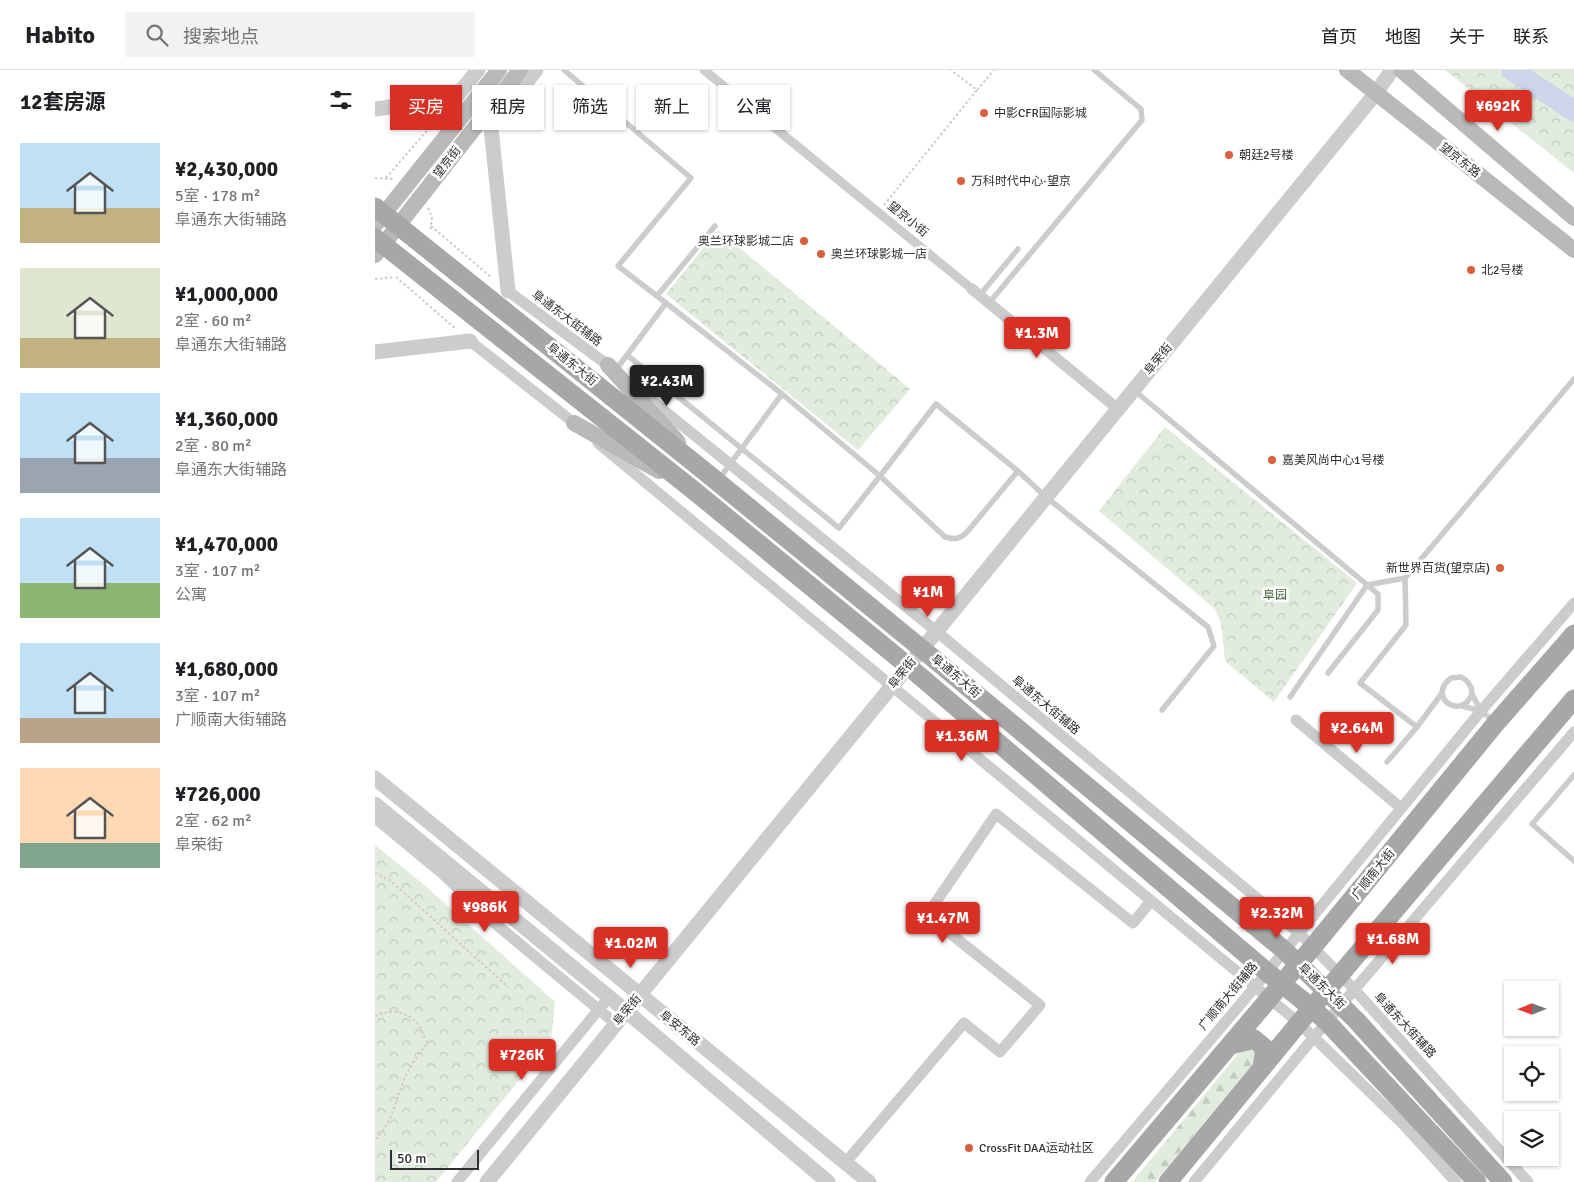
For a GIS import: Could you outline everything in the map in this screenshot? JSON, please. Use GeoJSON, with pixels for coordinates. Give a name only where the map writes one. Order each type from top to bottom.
{"type":"FeatureCollection","features":[{"type":"Feature","properties":{"kind":"main road"},"geometry":{"type":"LineString","coordinates":[[383,218],[499,70]]}},
{"type":"Feature","properties":{"kind":"main road","name":"望京街"},"geometry":{"type":"LineString","coordinates":[[378,246],[383,218],[520,70]]}},
{"type":"Feature","properties":{"kind":"main road","name":"望京东路"},"geometry":{"type":"LineString","coordinates":[[1347,70],[1574,250]]}},
{"type":"Feature","properties":{"kind":"main road"},"geometry":{"type":"LineString","coordinates":[[1401,70],[1574,218]]}},
{"type":"Feature","properties":{"kind":"main road","name":"阜通东大街"},"geometry":{"type":"LineString","coordinates":[[383,218],[710,476],[922,649],[1284,950],[1327,990],[1503,1182]]}},
{"type":"Feature","properties":{"kind":"main road","name":"阜通东大街"},"geometry":{"type":"LineString","coordinates":[[378,246],[692,489],[908,666],[1274,978],[1312,1008],[1477,1182]]}},
{"type":"Feature","properties":{"kind":"main road"},"geometry":{"type":"LineString","coordinates":[[611,368],[710,476]]}},
{"type":"Feature","properties":{"kind":"main road"},"geometry":{"type":"LineString","coordinates":[[574,423],[692,489]]}},
{"type":"Feature","properties":{"kind":"main road","name":"广顺南大街"},"geometry":{"type":"LineString","coordinates":[[1114,1182],[1231,1045],[1262,993],[1274,978],[1298,963],[1312,948],[1496,723],[1574,634]]}},
{"type":"Feature","properties":{"kind":"main road"},"geometry":{"type":"LineString","coordinates":[[1168,1182],[1299,1023],[1574,699]]}},
{"type":"Feature","properties":{"kind":"main road"},"geometry":{"type":"LineString","coordinates":[[1231,1045],[1254,1039],[1265,1048],[1262,1068]]}},
{"type":"Feature","properties":{"kind":"street"},"geometry":{"type":"LineString","coordinates":[[462,91],[478,70]]}},
{"type":"Feature","properties":{"kind":"street"},"geometry":{"type":"LineString","coordinates":[[508,291],[491,128],[536,70]]}},
{"type":"Feature","properties":{"kind":"street","name":"望京小街"},"geometry":{"type":"LineString","coordinates":[[704,70],[1118,409]]}},
{"type":"Feature","properties":{"kind":"street","name":"阜荣街"},"geometry":{"type":"LineString","coordinates":[[487,1182],[1376,93],[1392,70]]}},
{"type":"Feature","properties":{"kind":"street"},"geometry":{"type":"LineString","coordinates":[[375,109],[390,107]]}},
{"type":"Feature","properties":{"kind":"street","name":"阜通东大街辅路"},"geometry":{"type":"LineString","coordinates":[[508,291],[611,368],[730,464],[1299,933],[1354,990],[1528,1182]]}},
{"type":"Feature","properties":{"kind":"street"},"geometry":{"type":"LineString","coordinates":[[375,352],[469,341],[574,423],[1299,1023],[1403,1124],[1457,1182]]}},
{"type":"Feature","properties":{"kind":"street","name":"广顺南大街辅路"},"geometry":{"type":"LineString","coordinates":[[1274,978],[1284,950],[1481,711],[1574,603]]}},
{"type":"Feature","properties":{"kind":"street"},"geometry":{"type":"LineString","coordinates":[[1296,720],[1401,808]]}},
{"type":"Feature","properties":{"kind":"street"},"geometry":{"type":"LineString","coordinates":[[1195,1182],[1314,1037],[1574,732]]}},
{"type":"Feature","properties":{"kind":"street","name":"阜安东路"},"geometry":{"type":"LineString","coordinates":[[375,778],[869,1182]]}},
{"type":"Feature","properties":{"kind":"street","name":"阜安东路"},"geometry":{"type":"LineString","coordinates":[[375,804],[626,1011],[828,1182]]}},
{"type":"Feature","properties":{"kind":"street"},"geometry":{"type":"LineString","coordinates":[[846,1162],[964,1023],[1000,1052],[1040,1005],[927,916],[996,814],[1133,923],[1151,901]]}},
{"type":"Feature","properties":{"kind":"street"},"geometry":{"type":"LineString","coordinates":[[375,818],[443,874],[492,921],[615,1024]]}},
{"type":"Feature","properties":{"kind":"street","name":"广顺南大街辅路"},"geometry":{"type":"LineString","coordinates":[[1090,1182],[1262,993]]}},
{"type":"Feature","properties":{"kind":"street"},"geometry":{"type":"LineString","coordinates":[[457,1182],[609,997]]}},
{"type":"Feature","properties":{"kind":"lane"},"geometry":{"type":"LineString","coordinates":[[564,70],[691,178],[618,266],[782,394],[880,476],[945,537],[953,540],[961,538],[1018,471]]}},
{"type":"Feature","properties":{"kind":"lane"},"geometry":{"type":"LineString","coordinates":[[989,304],[1142,120],[1141,109],[1094,70]]}},
{"type":"Feature","properties":{"kind":"lane"},"geometry":{"type":"LineString","coordinates":[[657,296],[715,226]]}},
{"type":"Feature","properties":{"kind":"lane"},"geometry":{"type":"LineString","coordinates":[[976,292],[1018,249]]}},
{"type":"Feature","properties":{"kind":"lane"},"geometry":{"type":"LineString","coordinates":[[611,368],[627,355],[666,303]]}},
{"type":"Feature","properties":{"kind":"lane"},"geometry":{"type":"LineString","coordinates":[[627,355],[839,528],[936,404],[1018,471],[1046,497],[1208,627],[1214,646],[1162,710]]}},
{"type":"Feature","properties":{"kind":"lane"},"geometry":{"type":"LineString","coordinates":[[1290,696],[1367,585],[1405,578],[1574,379]]}},
{"type":"Feature","properties":{"kind":"lane"},"geometry":{"type":"LineString","coordinates":[[1133,390],[1378,594],[1378,610],[1329,673]]}},
{"type":"Feature","properties":{"kind":"lane"},"geometry":{"type":"LineString","coordinates":[[710,476],[730,464],[782,394]]}},
{"type":"Feature","properties":{"kind":"lane"},"geometry":{"type":"LineString","coordinates":[[1405,578],[1406,625],[1360,683],[1417,727]]}},
{"type":"Feature","properties":{"kind":"lane"},"geometry":{"type":"LineString","coordinates":[[1387,762],[1417,727],[1442,693],[1445,682],[1451,678],[1461,677],[1469,684],[1481,711],[1496,723]]}},
{"type":"Feature","properties":{"kind":"lane"},"geometry":{"type":"LineString","coordinates":[[1442,693],[1444,699],[1450,705],[1481,711]]}},
{"type":"Feature","properties":{"kind":"lane"},"geometry":{"type":"LineString","coordinates":[[1462,706],[1470,699],[1472,694]]}},
{"type":"Feature","properties":{"kind":"lane"},"geometry":{"type":"LineString","coordinates":[[1574,775],[1532,824],[1574,860]]}},
{"type":"Feature","properties":{"kind":"path"},"geometry":{"type":"LineString","coordinates":[[951,70],[977,90]]}},
{"type":"Feature","properties":{"kind":"path"},"geometry":{"type":"LineString","coordinates":[[878,212],[994,70]]}},
{"type":"Feature","properties":{"kind":"path"},"geometry":{"type":"LineString","coordinates":[[386,178],[428,130]]}},
{"type":"Feature","properties":{"kind":"path"},"geometry":{"type":"LineString","coordinates":[[375,178],[396,179]]}},
{"type":"Feature","properties":{"kind":"path"},"geometry":{"type":"LineString","coordinates":[[424,204],[432,217],[429,235]]}},
{"type":"Feature","properties":{"kind":"path"},"geometry":{"type":"LineString","coordinates":[[431,226],[508,291]]}},
{"type":"Feature","properties":{"kind":"path"},"geometry":{"type":"LineString","coordinates":[[396,277],[399,273]]}},
{"type":"Feature","properties":{"kind":"path"},"geometry":{"type":"LineString","coordinates":[[375,279],[396,277],[469,341]]}},
{"type":"Feature","properties":{"kind":"path"},"geometry":{"type":"LineString","coordinates":[[375,873],[391,881],[508,987]]}},
{"type":"Feature","properties":{"kind":"path"},"geometry":{"type":"LineString","coordinates":[[375,1016],[387,1011],[403,1014],[417,1022],[427,1043],[404,1079],[385,1130],[375,1140]]}},
{"type":"Feature","properties":{"kind":"green space"},"geometry":{"type":"Polygon","coordinates":[[[1445,70],[1574,70],[1574,173],[1445,70]]]}},
{"type":"Feature","properties":{"kind":"green space"},"geometry":{"type":"Polygon","coordinates":[[[718,230],[910,389],[858,450],[666,294],[718,230]]]}},
{"type":"Feature","properties":{"kind":"green space","name":"阜园"},"geometry":{"type":"Polygon","coordinates":[[[1165,427],[1357,583],[1274,702],[1225,661],[1221,623],[1215,609],[1099,511],[1165,427]]]}},
{"type":"Feature","properties":{"kind":"green space"},"geometry":{"type":"Polygon","coordinates":[[[375,845],[423,884],[555,1002],[551,1041],[436,1182],[375,1182],[375,845]]]}},
{"type":"Feature","properties":{"kind":"green space"},"geometry":{"type":"Polygon","coordinates":[[[1253,1045],[1259,1056],[1155,1182],[1132,1182],[1244,1047],[1253,1045]]]}},
{"type":"Feature","properties":{"kind":"waterway"},"geometry":{"type":"LineString","coordinates":[[1512,70],[1574,111]]}},
{"type":"Feature","properties":{"kind":"place","name":"中影CFR国际影城"},"geometry":{"type":"Point","coordinates":[984,113]}},
{"type":"Feature","properties":{"kind":"place","name":"朝廷2号楼"},"geometry":{"type":"Point","coordinates":[1229,155]}},
{"type":"Feature","properties":{"kind":"place","name":"万科时代中心·望京"},"geometry":{"type":"Point","coordinates":[961,181]}},
{"type":"Feature","properties":{"kind":"place","name":"奥兰环球影城二店"},"geometry":{"type":"Point","coordinates":[804,241]}},
{"type":"Feature","properties":{"kind":"place","name":"奥兰环球影城一店"},"geometry":{"type":"Point","coordinates":[821,254]}},
{"type":"Feature","properties":{"kind":"place","name":"北2号楼"},"geometry":{"type":"Point","coordinates":[1471,270]}},
{"type":"Feature","properties":{"kind":"place","name":"嘉美风尚中心1号楼"},"geometry":{"type":"Point","coordinates":[1272,460]}},
{"type":"Feature","properties":{"kind":"place","name":"新世界百货(望京店)"},"geometry":{"type":"Point","coordinates":[1500,568]}},
{"type":"Feature","properties":{"kind":"place","name":"CrossFit DAA运动社区"},"geometry":{"type":"Point","coordinates":[969,1148]}}]}
